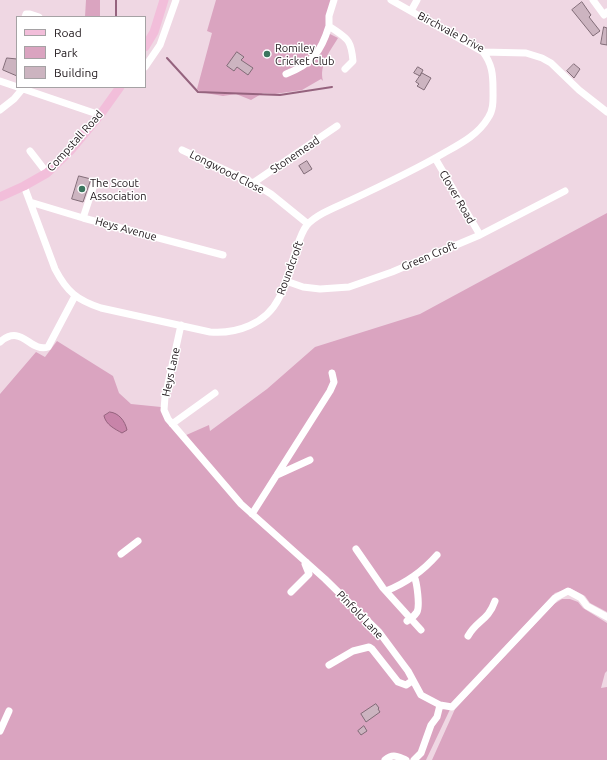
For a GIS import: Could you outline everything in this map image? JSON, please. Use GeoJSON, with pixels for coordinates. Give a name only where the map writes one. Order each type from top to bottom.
{"type":"FeatureCollection","features":[{"type":"Feature","properties":{"kind":"main road"},"geometry":{"type":"LineString","coordinates":[[146,45],[154,32],[164,0]]}},
{"type":"Feature","properties":{"kind":"main road","name":"Compstall Road"},"geometry":{"type":"LineString","coordinates":[[0,197],[47,173],[66,155],[100,115],[119,88]]}},
{"type":"Feature","properties":{"kind":"street"},"geometry":{"type":"LineString","coordinates":[[146,66],[160,45],[176,0]]}},
{"type":"Feature","properties":{"kind":"street"},"geometry":{"type":"LineString","coordinates":[[334,0],[328,22],[330,26],[344,36],[352,47],[353,61],[345,69]]}},
{"type":"Feature","properties":{"kind":"street","name":"Birchvale Drive"},"geometry":{"type":"LineString","coordinates":[[391,0],[483,52],[526,53],[542,58],[560,71],[579,90],[607,112]]}},
{"type":"Feature","properties":{"kind":"street"},"geometry":{"type":"LineString","coordinates":[[411,11],[417,0]]}},
{"type":"Feature","properties":{"kind":"street"},"geometry":{"type":"LineString","coordinates":[[593,0],[604,14],[607,12]]}},
{"type":"Feature","properties":{"kind":"street"},"geometry":{"type":"LineString","coordinates":[[25,16],[26,14],[36,16]]}},
{"type":"Feature","properties":{"kind":"street"},"geometry":{"type":"LineString","coordinates":[[286,74],[296,70],[312,59],[321,46],[330,26]]}},
{"type":"Feature","properties":{"kind":"street","name":"Roundcroft"},"geometry":{"type":"LineString","coordinates":[[24,186],[55,269],[68,290],[84,303],[217,333],[232,332],[246,328],[271,310],[280,298],[300,238],[308,224],[326,212],[407,174],[470,138],[483,126],[489,116],[493,104],[493,82],[490,61],[483,52]]}},
{"type":"Feature","properties":{"kind":"street"},"geometry":{"type":"LineString","coordinates":[[0,81],[16,86]]}},
{"type":"Feature","properties":{"kind":"street"},"geometry":{"type":"LineString","coordinates":[[0,110],[14,99],[24,88],[100,115]]}},
{"type":"Feature","properties":{"kind":"street","name":"Stonemead"},"geometry":{"type":"LineString","coordinates":[[253,183],[337,126]]}},
{"type":"Feature","properties":{"kind":"street","name":"Longwood Close"},"geometry":{"type":"LineString","coordinates":[[182,150],[253,183],[270,194],[308,224]]}},
{"type":"Feature","properties":{"kind":"street"},"geometry":{"type":"LineString","coordinates":[[30,151],[47,173]]}},
{"type":"Feature","properties":{"kind":"street","name":"Clover Road"},"geometry":{"type":"LineString","coordinates":[[435,158],[480,235]]}},
{"type":"Feature","properties":{"kind":"street"},"geometry":{"type":"LineString","coordinates":[[83,218],[95,182]]}},
{"type":"Feature","properties":{"kind":"street","name":"Green Croft"},"geometry":{"type":"LineString","coordinates":[[286,281],[303,287],[320,289],[349,287],[392,272],[480,235],[565,191]]}},
{"type":"Feature","properties":{"kind":"street","name":"Heys Avenue"},"geometry":{"type":"LineString","coordinates":[[30,202],[83,218],[223,255]]}},
{"type":"Feature","properties":{"kind":"street"},"geometry":{"type":"LineString","coordinates":[[0,342],[6,337],[15,335],[42,348],[48,347],[75,296]]}},
{"type":"Feature","properties":{"kind":"street","name":"Heys Lane"},"geometry":{"type":"LineString","coordinates":[[170,422],[164,410],[165,397],[181,325]]}},
{"type":"Feature","properties":{"kind":"street"},"geometry":{"type":"LineString","coordinates":[[252,514],[333,386],[334,382],[332,373]]}},
{"type":"Feature","properties":{"kind":"street"},"geometry":{"type":"LineString","coordinates":[[170,422],[215,393]]}},
{"type":"Feature","properties":{"kind":"street","name":"Pinfold Lane"},"geometry":{"type":"LineString","coordinates":[[170,422],[241,504],[306,562],[380,632],[408,671],[421,695],[440,706]]}},
{"type":"Feature","properties":{"kind":"street"},"geometry":{"type":"LineString","coordinates":[[276,475],[310,460]]}},
{"type":"Feature","properties":{"kind":"street"},"geometry":{"type":"LineString","coordinates":[[121,554],[138,541]]}},
{"type":"Feature","properties":{"kind":"street"},"geometry":{"type":"LineString","coordinates":[[356,550],[408,620],[420,630]]}},
{"type":"Feature","properties":{"kind":"street"},"geometry":{"type":"LineString","coordinates":[[386,591],[414,576],[427,566],[437,555]]}},
{"type":"Feature","properties":{"kind":"street"},"geometry":{"type":"LineString","coordinates":[[291,592],[309,574],[305,564],[306,562]]}},
{"type":"Feature","properties":{"kind":"street"},"geometry":{"type":"LineString","coordinates":[[408,620],[418,609],[417,588],[414,576]]}},
{"type":"Feature","properties":{"kind":"street"},"geometry":{"type":"LineString","coordinates":[[414,760],[421,753],[431,725],[437,717],[440,706],[452,707],[555,598],[568,592],[582,598],[587,606],[607,617]]}},
{"type":"Feature","properties":{"kind":"street"},"geometry":{"type":"LineString","coordinates":[[468,636],[474,628],[490,614],[495,601]]}},
{"type":"Feature","properties":{"kind":"street"},"geometry":{"type":"LineString","coordinates":[[329,664],[353,651],[369,647],[398,682],[406,685],[412,680]]}},
{"type":"Feature","properties":{"kind":"street"},"geometry":{"type":"LineString","coordinates":[[0,731],[10,711]]}},
{"type":"Feature","properties":{"kind":"street"},"geometry":{"type":"LineString","coordinates":[[385,760],[395,756],[406,760]]}},
{"type":"Feature","properties":{"kind":"green space"},"geometry":{"type":"Polygon","coordinates":[[[86,0],[100,0],[100,16],[85,16],[86,0]]]}},
{"type":"Feature","properties":{"kind":"green space","name":"Romiley Cricket Club"},"geometry":{"type":"Polygon","coordinates":[[[216,0],[331,0],[330,34],[338,38],[324,64],[322,75],[323,81],[321,79],[302,90],[275,94],[263,93],[251,100],[236,94],[223,96],[200,92],[197,89],[212,33],[207,31],[216,0]]]}},
{"type":"Feature","properties":{"kind":"green space"},"geometry":{"type":"Polygon","coordinates":[[[607,213],[607,612],[590,603],[585,596],[570,588],[555,593],[454,701],[426,760],[0,760],[0,394],[36,352],[45,357],[57,341],[113,376],[119,393],[131,404],[161,407],[184,436],[209,425],[210,431],[267,389],[315,347],[420,314],[607,213]]]}},
{"type":"Feature","properties":{"kind":"green space"},"geometry":{"type":"Polygon","coordinates":[[[562,599],[570,599],[578,602],[583,608],[607,623],[607,671],[605,673],[601,688],[607,687],[607,760],[432,760],[455,709],[554,604],[562,599]]]}},
{"type":"Feature","properties":{"kind":"shaded area"},"geometry":{"type":"Polygon","coordinates":[[[110,412],[121,418],[127,430],[122,433],[109,424],[104,416],[110,412]]]}},
{"type":"Feature","properties":{"kind":"building"},"geometry":{"type":"Polygon","coordinates":[[[582,2],[591,15],[589,17],[600,31],[593,36],[572,10],[582,2]]]}},
{"type":"Feature","properties":{"kind":"building"},"geometry":{"type":"Polygon","coordinates":[[[604,27],[607,28],[607,45],[601,44],[604,27]]]}},
{"type":"Feature","properties":{"kind":"building"},"geometry":{"type":"Polygon","coordinates":[[[237,52],[244,57],[241,60],[253,68],[248,75],[237,67],[234,71],[227,66],[237,52]]]}},
{"type":"Feature","properties":{"kind":"building"},"geometry":{"type":"Polygon","coordinates":[[[7,58],[16,59],[16,76],[3,70],[7,58]]]}},
{"type":"Feature","properties":{"kind":"building"},"geometry":{"type":"Polygon","coordinates":[[[574,64],[580,69],[574,78],[567,71],[574,64]]]}},
{"type":"Feature","properties":{"kind":"building"},"geometry":{"type":"Polygon","coordinates":[[[418,67],[423,70],[420,76],[414,73],[418,67]]]}},
{"type":"Feature","properties":{"kind":"building"},"geometry":{"type":"Polygon","coordinates":[[[422,73],[431,78],[424,90],[417,86],[419,84],[416,82],[422,73]]]}},
{"type":"Feature","properties":{"kind":"building"},"geometry":{"type":"Polygon","coordinates":[[[307,161],[312,169],[304,174],[299,166],[307,161]]]}},
{"type":"Feature","properties":{"kind":"building","name":"The Scout Association"},"geometry":{"type":"Polygon","coordinates":[[[79,176],[91,179],[83,202],[72,199],[79,176]]]}},
{"type":"Feature","properties":{"kind":"building"},"geometry":{"type":"Polygon","coordinates":[[[376,704],[380,712],[366,722],[361,714],[376,704]]]}},
{"type":"Feature","properties":{"kind":"building"},"geometry":{"type":"Polygon","coordinates":[[[364,726],[367,731],[361,735],[358,731],[364,726]]]}},
{"type":"Feature","properties":{"kind":"waterway"},"geometry":{"type":"LineString","coordinates":[[116,0],[116,16]]}},
{"type":"Feature","properties":{"kind":"waterway"},"geometry":{"type":"LineString","coordinates":[[167,58],[198,92],[280,95],[332,87]]}},
{"type":"Feature","properties":{"kind":"place","name":"Romiley Cricket Club"},"geometry":{"type":"Point","coordinates":[267,54]}},
{"type":"Feature","properties":{"kind":"place","name":"The Scout Association"},"geometry":{"type":"Point","coordinates":[82,189]}}]}
